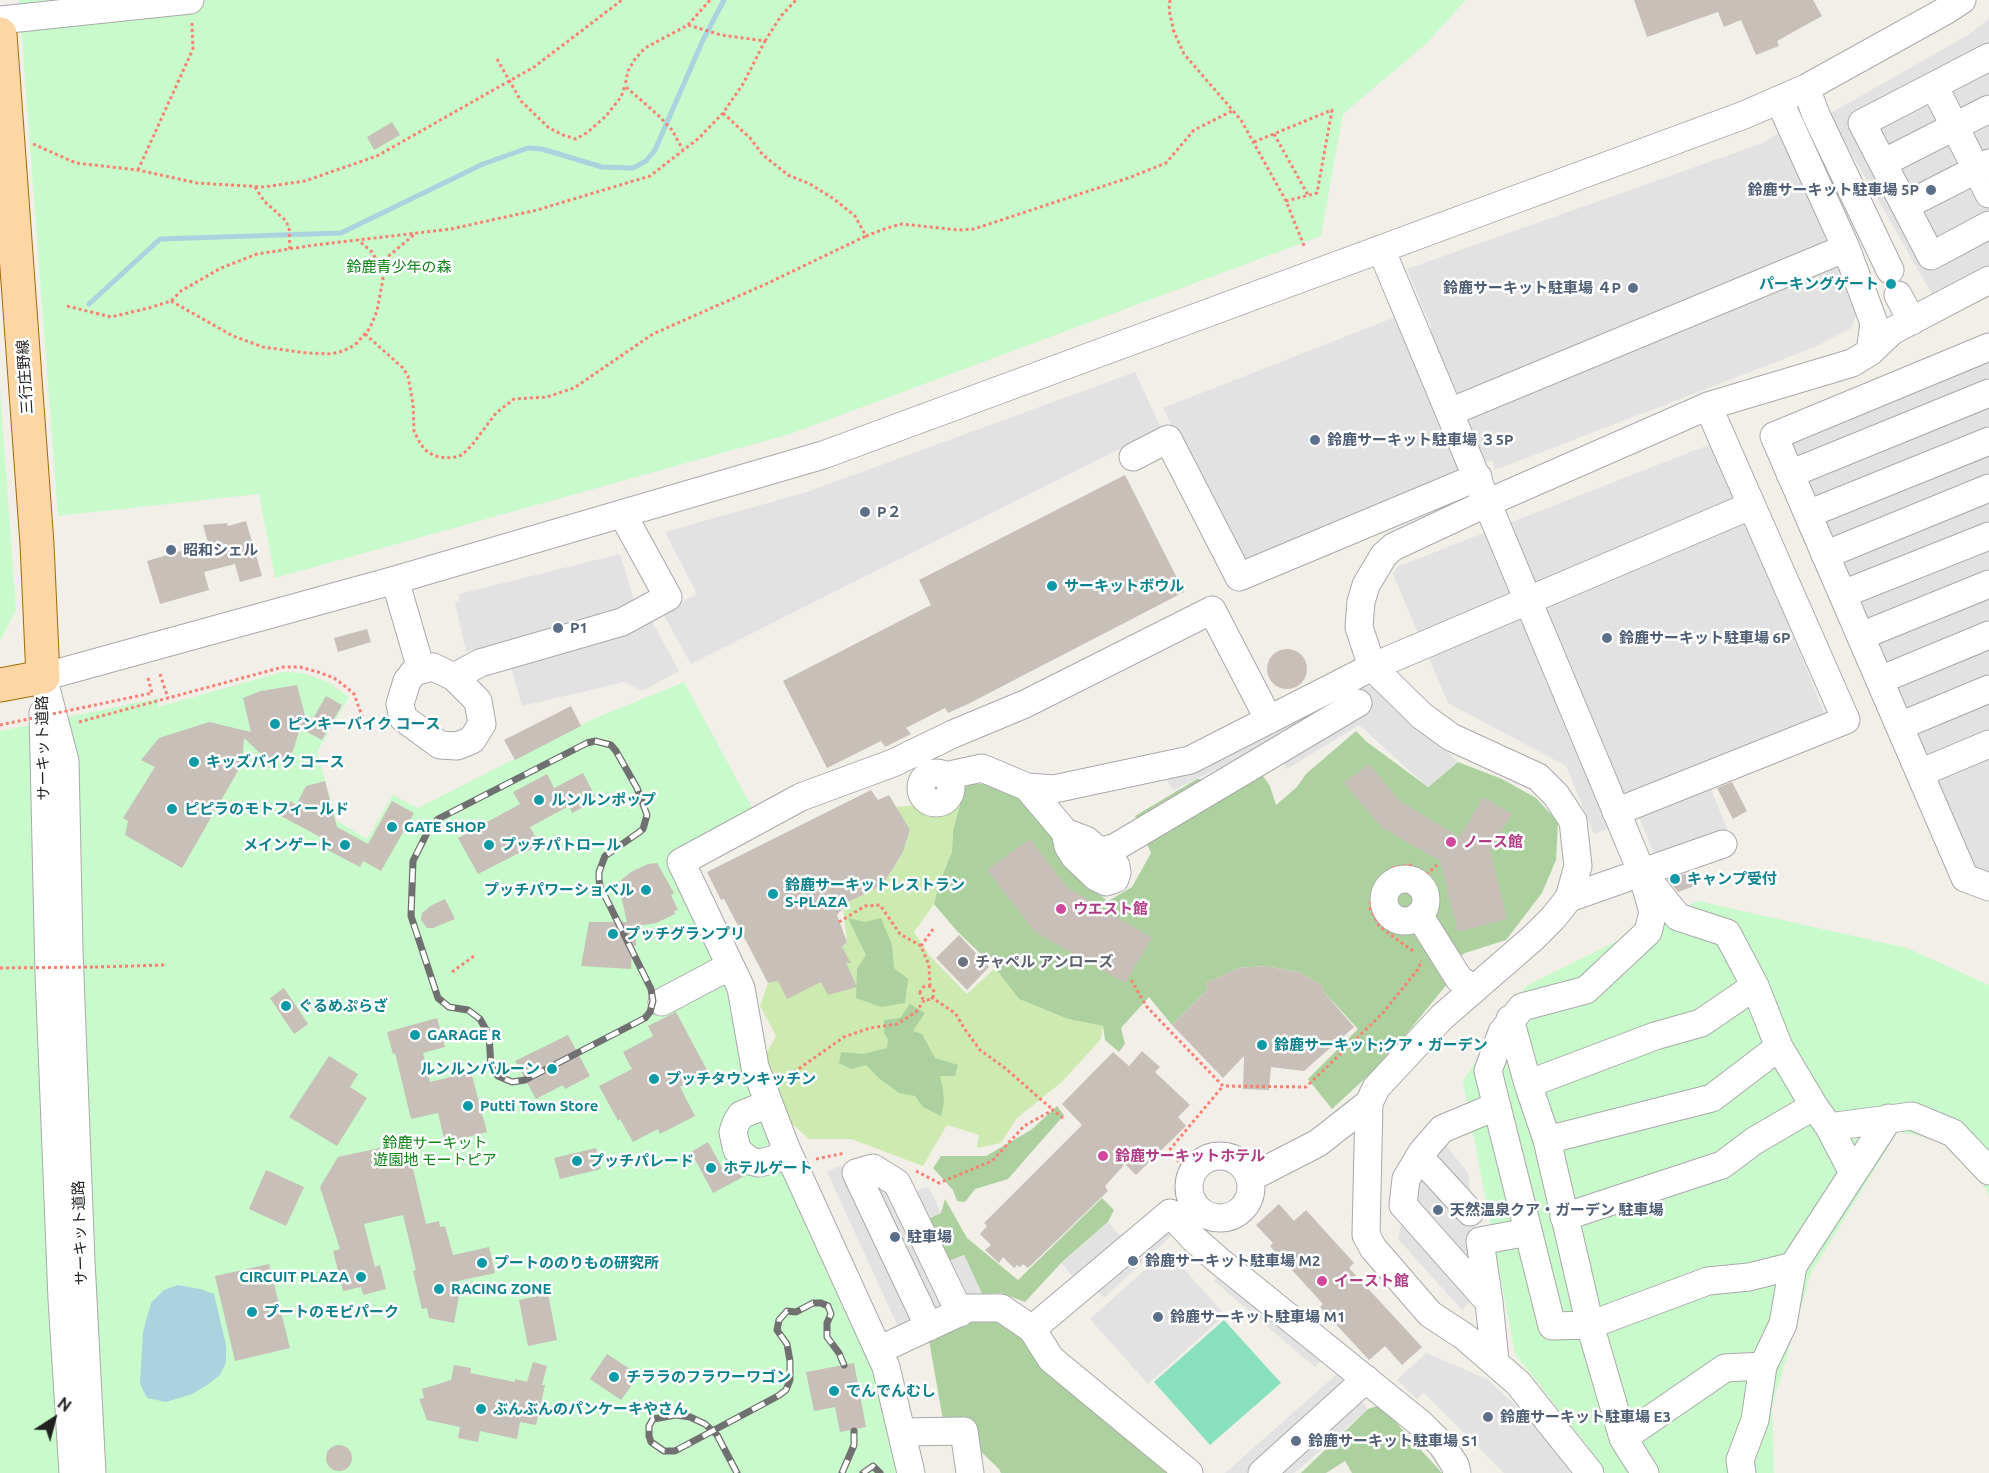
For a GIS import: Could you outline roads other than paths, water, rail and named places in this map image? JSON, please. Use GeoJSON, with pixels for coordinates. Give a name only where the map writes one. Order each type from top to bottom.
{"type":"FeatureCollection","features":[{"type":"Feature","properties":{"kind":"main road","name":"三行庄野線"},"geometry":{"type":"LineString","coordinates":[[0,34],[37,544],[43,677]]}},
{"type":"Feature","properties":{"kind":"main road"},"geometry":{"type":"LineString","coordinates":[[0,685],[43,677]]}},
{"type":"Feature","properties":{"kind":"street"},"geometry":{"type":"LineString","coordinates":[[43,677],[395,580],[823,455],[1779,100],[1806,88],[1962,0]]}},
{"type":"Feature","properties":{"kind":"street"},"geometry":{"type":"LineString","coordinates":[[0,20],[191,10]]}},
{"type":"Feature","properties":{"kind":"street"},"geometry":{"type":"LineString","coordinates":[[1989,57],[1862,123],[1931,256],[1989,225]]}},
{"type":"Feature","properties":{"kind":"street"},"geometry":{"type":"LineString","coordinates":[[1934,86],[1955,127],[1983,166],[1989,194]]}},
{"type":"Feature","properties":{"kind":"street"},"geometry":{"type":"LineString","coordinates":[[1806,88],[1816,115],[1892,276],[1892,325]]}},
{"type":"Feature","properties":{"kind":"street"},"geometry":{"type":"LineString","coordinates":[[1779,100],[1846,248],[1892,325]]}},
{"type":"Feature","properties":{"kind":"street"},"geometry":{"type":"LineString","coordinates":[[1883,164],[1989,109]]}},
{"type":"Feature","properties":{"kind":"street"},"geometry":{"type":"LineString","coordinates":[[1905,206],[1983,166]]}},
{"type":"Feature","properties":{"kind":"street"},"geometry":{"type":"LineString","coordinates":[[1450,412],[1846,248]]}},
{"type":"Feature","properties":{"kind":"street"},"geometry":{"type":"LineString","coordinates":[[1381,249],[1642,873],[1653,912],[1648,932],[1586,990],[1522,1006],[1502,1032],[1488,1071],[1552,1326],[1590,1325],[1708,1281],[1749,1277],[1793,1266]]}},
{"type":"Feature","properties":{"kind":"street"},"geometry":{"type":"LineString","coordinates":[[1250,1178],[1318,1143],[1369,1102],[1376,1088],[1442,1017],[1533,938],[1569,898],[1578,866],[1573,821],[1556,795],[1538,777],[1450,737],[1422,716],[1372,667],[1359,627],[1361,602],[1374,568],[1384,555],[1393,548],[1487,503],[1708,406],[1852,363],[1870,352],[1892,325],[1989,280]]}},
{"type":"Feature","properties":{"kind":"street"},"geometry":{"type":"LineString","coordinates":[[1989,347],[1774,436],[1965,878],[1989,887]]}},
{"type":"Feature","properties":{"kind":"street"},"geometry":{"type":"LineString","coordinates":[[1790,474],[1989,393]]}},
{"type":"Feature","properties":{"kind":"street"},"geometry":{"type":"LineString","coordinates":[[1616,812],[1846,720],[1708,406]]}},
{"type":"Feature","properties":{"kind":"street"},"geometry":{"type":"LineString","coordinates":[[1133,457],[1168,439],[1239,577],[1478,477]]}},
{"type":"Feature","properties":{"kind":"street"},"geometry":{"type":"LineString","coordinates":[[1808,514],[1989,441]]}},
{"type":"Feature","properties":{"kind":"street"},"geometry":{"type":"LineString","coordinates":[[1825,555],[1989,488]]}},
{"type":"Feature","properties":{"kind":"street"},"geometry":{"type":"LineString","coordinates":[[945,776],[982,768],[1026,787],[1054,789],[1190,760],[1372,667],[1750,506]]}},
{"type":"Feature","properties":{"kind":"street"},"geometry":{"type":"LineString","coordinates":[[454,677],[480,663],[622,622],[668,597],[623,515]]}},
{"type":"Feature","properties":{"kind":"street"},"geometry":{"type":"LineString","coordinates":[[1843,594],[1989,536]]}},
{"type":"Feature","properties":{"kind":"street"},"geometry":{"type":"LineString","coordinates":[[395,580],[421,669]]}},
{"type":"Feature","properties":{"kind":"street"},"geometry":{"type":"LineString","coordinates":[[1860,636],[1989,584]]}},
{"type":"Feature","properties":{"kind":"street"},"geometry":{"type":"LineString","coordinates":[[911,1473],[886,1367],[790,1156],[755,1067],[741,988],[681,862],[801,797],[893,763],[953,734],[1024,704],[1212,610],[1269,720]]}},
{"type":"Feature","properties":{"kind":"street"},"geometry":{"type":"LineString","coordinates":[[1880,680],[1989,635]]}},
{"type":"Feature","properties":{"kind":"street"},"geometry":{"type":"LineString","coordinates":[[433,667],[454,677],[478,701],[482,724],[472,740],[457,746],[440,745],[403,718],[400,704],[406,681],[414,672],[421,669],[433,667]]}},
{"type":"Feature","properties":{"kind":"street","name":"サーキット道路"},"geometry":{"type":"LineString","coordinates":[[43,677],[49,973],[62,1299],[73,1473]]}},
{"type":"Feature","properties":{"kind":"street","name":"サーキット道路"},"geometry":{"type":"LineString","coordinates":[[43,677],[65,761],[75,1117],[92,1473]]}},
{"type":"Feature","properties":{"kind":"street"},"geometry":{"type":"LineString","coordinates":[[1900,726],[1989,689]]}},
{"type":"Feature","properties":{"kind":"street"},"geometry":{"type":"LineString","coordinates":[[1026,787],[1065,832],[1068,846],[1074,856],[1096,877],[1106,882],[1114,879],[1117,873],[1116,866],[1099,851],[1114,848],[1358,703]]}},
{"type":"Feature","properties":{"kind":"street"},"geometry":{"type":"LineString","coordinates":[[1920,773],[1989,744]]}},
{"type":"Feature","properties":{"kind":"street"},"geometry":{"type":"LineString","coordinates":[[1569,898],[1723,844]]}},
{"type":"Feature","properties":{"kind":"street"},"geometry":{"type":"LineString","coordinates":[[1642,873],[1678,917],[1727,933],[1755,986],[1779,1047],[1853,1173]]}},
{"type":"Feature","properties":{"kind":"street"},"geometry":{"type":"LineString","coordinates":[[1419,915],[1459,979],[1473,988]]}},
{"type":"Feature","properties":{"kind":"street"},"geometry":{"type":"LineString","coordinates":[[662,1002],[730,966]]}},
{"type":"Feature","properties":{"kind":"street"},"geometry":{"type":"LineString","coordinates":[[1528,1084],[1655,1036],[1701,1023],[1755,986]]}},
{"type":"Feature","properties":{"kind":"street"},"geometry":{"type":"LineString","coordinates":[[1510,1019],[1547,1140],[1563,1217],[1590,1325],[1623,1438],[1645,1473]]}},
{"type":"Feature","properties":{"kind":"street"},"geometry":{"type":"LineString","coordinates":[[1547,1140],[1712,1098],[1779,1047]]}},
{"type":"Feature","properties":{"kind":"street"},"geometry":{"type":"LineString","coordinates":[[767,1099],[758,1108],[741,1115],[733,1132],[733,1141],[737,1150],[750,1161],[768,1162],[790,1156]]}},
{"type":"Feature","properties":{"kind":"street"},"geometry":{"type":"LineString","coordinates":[[1369,1102],[1366,1235],[1373,1248],[1431,1314],[1465,1337],[1518,1383],[1590,1473]]}},
{"type":"Feature","properties":{"kind":"street"},"geometry":{"type":"LineString","coordinates":[[1489,1302],[1403,1205],[1406,1179],[1422,1152],[1442,1129],[1497,1106]]}},
{"type":"Feature","properties":{"kind":"street"},"geometry":{"type":"LineString","coordinates":[[1563,1217],[1680,1181],[1722,1165],[1754,1142],[1822,1117],[1912,1116],[1953,1133],[1989,1171]]}},
{"type":"Feature","properties":{"kind":"street"},"geometry":{"type":"LineString","coordinates":[[1742,1473],[1740,1460],[1755,1420],[1763,1366],[1783,1324],[1793,1266],[1889,1118]]}},
{"type":"Feature","properties":{"kind":"street"},"geometry":{"type":"LineString","coordinates":[[1216,1156],[1237,1161],[1245,1168],[1250,1178],[1249,1199],[1243,1208],[1225,1218],[1206,1215],[1196,1207],[1189,1191],[1193,1172],[1207,1159],[1216,1156]]}},
{"type":"Feature","properties":{"kind":"street"},"geometry":{"type":"LineString","coordinates":[[1414,1166],[1426,1164],[1470,1212]]}},
{"type":"Feature","properties":{"kind":"street"},"geometry":{"type":"LineString","coordinates":[[929,1327],[856,1173],[873,1168],[897,1183],[960,1312]]}},
{"type":"Feature","properties":{"kind":"street"},"geometry":{"type":"LineString","coordinates":[[1032,1329],[1170,1213],[1196,1207]]}},
{"type":"Feature","properties":{"kind":"street"},"geometry":{"type":"LineString","coordinates":[[1170,1213],[1218,1260],[1422,1424],[1442,1445],[1455,1465],[1457,1473]]}},
{"type":"Feature","properties":{"kind":"street"},"geometry":{"type":"LineString","coordinates":[[1495,1361],[1480,1241],[1528,1232]]}},
{"type":"Feature","properties":{"kind":"street"},"geometry":{"type":"LineString","coordinates":[[879,1350],[969,1308],[1001,1308],[1032,1329],[1051,1359],[1189,1473]]}},
{"type":"Feature","properties":{"kind":"street"},"geometry":{"type":"LineString","coordinates":[[1623,1438],[1725,1368],[1763,1366]]}},
{"type":"Feature","properties":{"kind":"street"},"geometry":{"type":"LineString","coordinates":[[1262,1473],[1366,1378]]}},
{"type":"Feature","properties":{"kind":"street"},"geometry":{"type":"LineString","coordinates":[[902,1432],[964,1431],[970,1473]]}},
{"type":"Feature","properties":{"kind":"water"},"geometry":{"type":"Polygon","coordinates":[[[178,1285],[214,1294],[226,1345],[226,1363],[220,1375],[207,1385],[192,1394],[166,1402],[147,1398],[140,1384],[143,1332],[151,1303],[164,1290],[178,1285]]]}},
{"type":"Feature","properties":{"kind":"waterway"},"geometry":{"type":"LineString","coordinates":[[89,304],[160,239],[341,233],[483,164],[528,148],[542,149],[602,167],[633,168],[646,161],[655,150],[703,40],[724,0]]}},
{"type":"Feature","properties":{"kind":"railway"},"geometry":{"type":"LineString","coordinates":[[595,741],[611,745],[616,751],[637,788],[647,815],[643,829],[605,856],[599,879],[600,886],[651,989],[653,1001],[650,1012],[645,1018],[525,1080],[512,1082],[498,1076],[491,1067],[489,1035],[480,1019],[468,1010],[449,1007],[438,998],[411,916],[413,861],[428,831],[438,819],[595,741]]}},
{"type":"Feature","properties":{"kind":"railway"},"geometry":{"type":"LineString","coordinates":[[737,1473],[717,1435],[705,1424],[690,1417],[676,1415],[653,1419],[649,1426],[651,1442],[664,1451],[675,1451],[778,1396],[786,1390],[790,1380],[787,1344],[777,1330],[779,1320],[787,1311],[796,1312],[813,1303],[828,1306],[831,1314],[827,1323],[827,1337],[839,1353],[844,1365]]}},
{"type":"Feature","properties":{"kind":"railway"},"geometry":{"type":"LineString","coordinates":[[842,1473],[854,1445],[854,1431]]}},
{"type":"Feature","properties":{"kind":"railway"},"geometry":{"type":"LineString","coordinates":[[863,1473],[873,1466],[880,1473]]}},
{"type":"Feature","properties":{"kind":"place","name":"鈴鹿サーキット駐車場 5P"},"geometry":{"type":"Point","coordinates":[1931,190]}},
{"type":"Feature","properties":{"kind":"place","name":"パーキングゲート"},"geometry":{"type":"Point","coordinates":[1891,284]}},
{"type":"Feature","properties":{"kind":"place","name":"鈴鹿サーキット駐車場 ４P"},"geometry":{"type":"Point","coordinates":[1633,288]}},
{"type":"Feature","properties":{"kind":"place","name":"鈴鹿サーキット駐車場 ３5P"},"geometry":{"type":"Point","coordinates":[1315,440]}},
{"type":"Feature","properties":{"kind":"place","name":"P２"},"geometry":{"type":"Point","coordinates":[865,512]}},
{"type":"Feature","properties":{"kind":"place","name":"昭和シェル"},"geometry":{"type":"Point","coordinates":[171,550]}},
{"type":"Feature","properties":{"kind":"place","name":"サーキットボウル"},"geometry":{"type":"Point","coordinates":[1052,586]}},
{"type":"Feature","properties":{"kind":"place","name":"P1"},"geometry":{"type":"Point","coordinates":[558,628]}},
{"type":"Feature","properties":{"kind":"place","name":"鈴鹿サーキット駐車場 6P"},"geometry":{"type":"Point","coordinates":[1607,638]}},
{"type":"Feature","properties":{"kind":"place","name":"ピンキーバイク コース"},"geometry":{"type":"Point","coordinates":[275,724]}},
{"type":"Feature","properties":{"kind":"place","name":"キッズバイク コース"},"geometry":{"type":"Point","coordinates":[194,762]}},
{"type":"Feature","properties":{"kind":"place","name":"ルンルンポップ"},"geometry":{"type":"Point","coordinates":[539,800]}},
{"type":"Feature","properties":{"kind":"place","name":"ピピラのモトフィールド"},"geometry":{"type":"Point","coordinates":[172,809]}},
{"type":"Feature","properties":{"kind":"place","name":"GATE SHOP"},"geometry":{"type":"Point","coordinates":[392,827]}},
{"type":"Feature","properties":{"kind":"place","name":"ノース館"},"geometry":{"type":"Point","coordinates":[1451,842]}},
{"type":"Feature","properties":{"kind":"place","name":"メインゲート"},"geometry":{"type":"Point","coordinates":[345,845]}},
{"type":"Feature","properties":{"kind":"place","name":"プッチパトロール"},"geometry":{"type":"Point","coordinates":[489,845]}},
{"type":"Feature","properties":{"kind":"place","name":"キャンプ受付"},"geometry":{"type":"Point","coordinates":[1675,879]}},
{"type":"Feature","properties":{"kind":"place","name":"プッチパワーショベル"},"geometry":{"type":"Point","coordinates":[646,890]}},
{"type":"Feature","properties":{"kind":"place","name":"鈴鹿サーキットレストラン S-PLAZA"},"geometry":{"type":"Point","coordinates":[773,894]}},
{"type":"Feature","properties":{"kind":"place","name":"ウエスト館"},"geometry":{"type":"Point","coordinates":[1061,909]}},
{"type":"Feature","properties":{"kind":"place","name":"プッチグランプリ"},"geometry":{"type":"Point","coordinates":[613,934]}},
{"type":"Feature","properties":{"kind":"place","name":"チャペル アンローズ"},"geometry":{"type":"Point","coordinates":[963,962]}},
{"type":"Feature","properties":{"kind":"place","name":"ぐるめぷらざ"},"geometry":{"type":"Point","coordinates":[286,1006]}},
{"type":"Feature","properties":{"kind":"place","name":"GARAGE R"},"geometry":{"type":"Point","coordinates":[415,1035]}},
{"type":"Feature","properties":{"kind":"place","name":"鈴鹿サーキット;クア・ガーデン"},"geometry":{"type":"Point","coordinates":[1262,1045]}},
{"type":"Feature","properties":{"kind":"place","name":"ルンルンバルーン"},"geometry":{"type":"Point","coordinates":[552,1069]}},
{"type":"Feature","properties":{"kind":"place","name":"プッチタウンキッチン"},"geometry":{"type":"Point","coordinates":[654,1079]}},
{"type":"Feature","properties":{"kind":"place","name":"Putti Town Store"},"geometry":{"type":"Point","coordinates":[468,1106]}},
{"type":"Feature","properties":{"kind":"place","name":"鈴鹿サーキットホテル"},"geometry":{"type":"Point","coordinates":[1103,1156]}},
{"type":"Feature","properties":{"kind":"place","name":"プッチパレード"},"geometry":{"type":"Point","coordinates":[577,1161]}},
{"type":"Feature","properties":{"kind":"place","name":"ホテルゲート"},"geometry":{"type":"Point","coordinates":[711,1168]}},
{"type":"Feature","properties":{"kind":"place","name":"天然温泉クア・ガーデン 駐車場"},"geometry":{"type":"Point","coordinates":[1438,1210]}},
{"type":"Feature","properties":{"kind":"place","name":"駐車場"},"geometry":{"type":"Point","coordinates":[895,1237]}},
{"type":"Feature","properties":{"kind":"place","name":"鈴鹿サーキット駐車場 M2"},"geometry":{"type":"Point","coordinates":[1133,1261]}},
{"type":"Feature","properties":{"kind":"place","name":"プートののりもの研究所"},"geometry":{"type":"Point","coordinates":[482,1263]}},
{"type":"Feature","properties":{"kind":"place","name":"CIRCUIT PLAZA"},"geometry":{"type":"Point","coordinates":[361,1277]}},
{"type":"Feature","properties":{"kind":"place","name":"イースト館"},"geometry":{"type":"Point","coordinates":[1322,1281]}},
{"type":"Feature","properties":{"kind":"place","name":"RACING ZONE"},"geometry":{"type":"Point","coordinates":[439,1289]}},
{"type":"Feature","properties":{"kind":"place","name":"プートのモビパーク"},"geometry":{"type":"Point","coordinates":[252,1312]}},
{"type":"Feature","properties":{"kind":"place","name":"鈴鹿サーキット駐車場 M1"},"geometry":{"type":"Point","coordinates":[1158,1317]}},
{"type":"Feature","properties":{"kind":"place","name":"チララのフラワーワゴン"},"geometry":{"type":"Point","coordinates":[614,1377]}},
{"type":"Feature","properties":{"kind":"place","name":"でんでんむし"},"geometry":{"type":"Point","coordinates":[834,1391]}},
{"type":"Feature","properties":{"kind":"place","name":"ぶんぶんのパンケーキやさん"},"geometry":{"type":"Point","coordinates":[481,1409]}},
{"type":"Feature","properties":{"kind":"place","name":"鈴鹿サーキット駐車場 E3"},"geometry":{"type":"Point","coordinates":[1488,1417]}},
{"type":"Feature","properties":{"kind":"place","name":"鈴鹿サーキット駐車場 S1"},"geometry":{"type":"Point","coordinates":[1296,1441]}},
{"type":"Feature","properties":{"kind":"park label","name":"鈴鹿青少年の森"},"geometry":{"type":"Point","coordinates":[399,267]}},
{"type":"Feature","properties":{"kind":"park label","name":"鈴鹿サーキット 遊園地 モートピア"},"geometry":{"type":"Point","coordinates":[435,1152]}}]}
